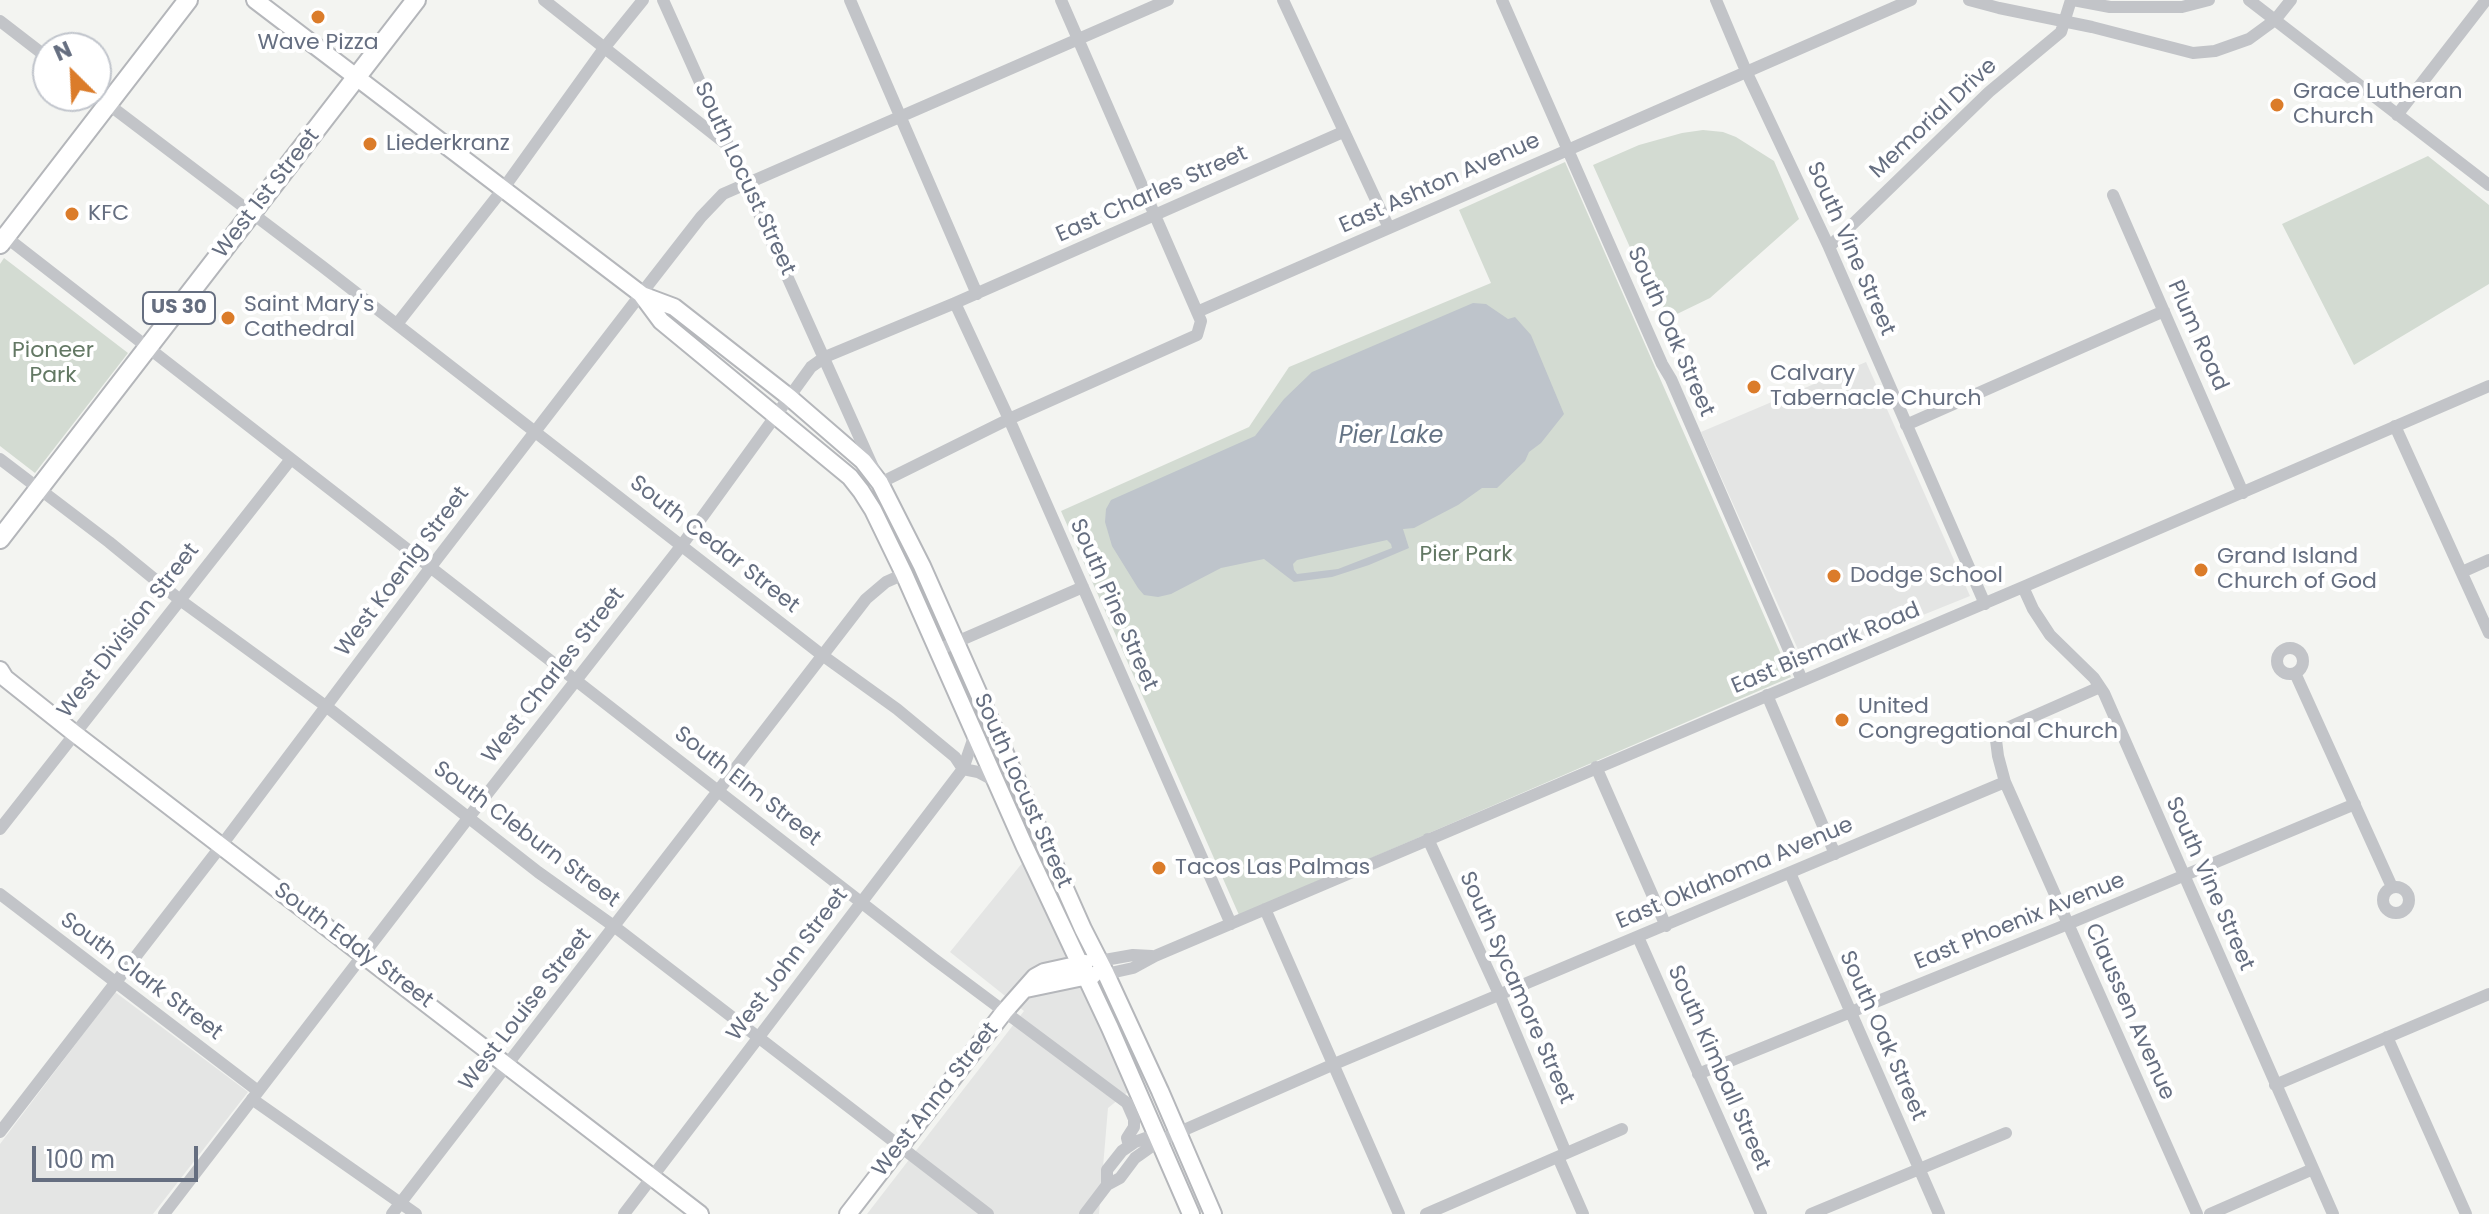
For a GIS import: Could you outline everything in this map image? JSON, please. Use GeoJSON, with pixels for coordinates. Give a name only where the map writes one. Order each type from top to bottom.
{"type":"FeatureCollection","features":[{"type":"Feature","properties":{"kind":"highway"},"geometry":{"type":"LineString","coordinates":[[112,87],[188,0]]}},
{"type":"Feature","properties":{"kind":"highway","name":"West 1st Street"},"geometry":{"type":"LineString","coordinates":[[0,539],[416,0]]}},
{"type":"Feature","properties":{"kind":"highway"},"geometry":{"type":"LineString","coordinates":[[2,238],[93,112]]}},
{"type":"Feature","properties":{"kind":"main road"},"geometry":{"type":"LineString","coordinates":[[255,0],[641,294]]}},
{"type":"Feature","properties":{"kind":"main road","name":"South Locust Street"},"geometry":{"type":"LineString","coordinates":[[641,294],[674,307],[789,397],[863,461],[880,483],[922,566],[1213,1214]]}},
{"type":"Feature","properties":{"kind":"main road","name":"South Locust Street"},"geometry":{"type":"LineString","coordinates":[[641,294],[661,321],[850,477],[873,510],[1110,1028],[1191,1214]]}},
{"type":"Feature","properties":{"kind":"main road","name":"South Eddy Street"},"geometry":{"type":"LineString","coordinates":[[2,675],[700,1214]]}},
{"type":"Feature","properties":{"kind":"main road","name":"West Anna Street"},"geometry":{"type":"LineString","coordinates":[[848,1214],[1004,1012],[1035,977],[1044,972],[1103,968]]}},
{"type":"Feature","properties":{"kind":"street"},"geometry":{"type":"LineString","coordinates":[[544,0],[729,146]]}},
{"type":"Feature","properties":{"kind":"street"},"geometry":{"type":"LineString","coordinates":[[112,107],[397,324],[503,189],[605,47],[643,0]]}},
{"type":"Feature","properties":{"kind":"street","name":"South Locust Street"},"geometry":{"type":"LineString","coordinates":[[663,0],[880,483]]}},
{"type":"Feature","properties":{"kind":"street"},"geometry":{"type":"LineString","coordinates":[[850,0],[977,294]]}},
{"type":"Feature","properties":{"kind":"street"},"geometry":{"type":"LineString","coordinates":[[880,483],[1009,419],[1197,335],[1201,321],[1061,0]]}},
{"type":"Feature","properties":{"kind":"street","name":"West Koenig Street"},"geometry":{"type":"LineString","coordinates":[[0,1132],[4,1117],[116,983],[535,431],[701,217],[723,194],[1168,0]]}},
{"type":"Feature","properties":{"kind":"street"},"geometry":{"type":"LineString","coordinates":[[1283,0],[1389,228]]}},
{"type":"Feature","properties":{"kind":"street","name":"South Oak Street"},"geometry":{"type":"LineString","coordinates":[[1502,0],[1802,680]]}},
{"type":"Feature","properties":{"kind":"street","name":"South Vine Street"},"geometry":{"type":"LineString","coordinates":[[1716,0],[1829,247],[1985,604]]}},
{"type":"Feature","properties":{"kind":"street","name":"East Ashton Avenue"},"geometry":{"type":"LineString","coordinates":[[1197,312],[1911,0]]}},
{"type":"Feature","properties":{"kind":"street"},"geometry":{"type":"LineString","coordinates":[[1969,0],[2193,53],[2215,51],[2249,39],[2275,20],[2291,0]]}},
{"type":"Feature","properties":{"kind":"street","name":"Memorial Drive"},"geometry":{"type":"LineString","coordinates":[[1829,247],[1989,92],[2061,32],[2072,0],[2110,7],[2182,7],[2209,0]]}},
{"type":"Feature","properties":{"kind":"street"},"geometry":{"type":"LineString","coordinates":[[2249,0],[2489,185]]}},
{"type":"Feature","properties":{"kind":"street"},"geometry":{"type":"LineString","coordinates":[[2397,115],[2486,0]]}},
{"type":"Feature","properties":{"kind":"street"},"geometry":{"type":"LineString","coordinates":[[0,21],[32,46]]}},
{"type":"Feature","properties":{"kind":"street","name":"East Charles Street"},"geometry":{"type":"LineString","coordinates":[[955,303],[1343,132]]}},
{"type":"Feature","properties":{"kind":"street","name":"Plum Road"},"geometry":{"type":"LineString","coordinates":[[2113,195],[2243,493]]}},
{"type":"Feature","properties":{"kind":"street"},"geometry":{"type":"LineString","coordinates":[[2,238],[149,347],[291,459]]}},
{"type":"Feature","properties":{"kind":"street"},"geometry":{"type":"LineString","coordinates":[[825,357],[955,303]]}},
{"type":"Feature","properties":{"kind":"street","name":"South Pine Street"},"geometry":{"type":"LineString","coordinates":[[955,303],[1231,924]]}},
{"type":"Feature","properties":{"kind":"street"},"geometry":{"type":"LineString","coordinates":[[1906,425],[2164,311]]}},
{"type":"Feature","properties":{"kind":"street","name":"South Cedar Street"},"geometry":{"type":"LineString","coordinates":[[397,324],[929,735],[955,757],[963,769],[978,772],[995,781]]}},
{"type":"Feature","properties":{"kind":"street","name":"West Charles Street"},"geometry":{"type":"LineString","coordinates":[[164,1214],[682,545],[811,367],[825,357]]}},
{"type":"Feature","properties":{"kind":"street","name":"East Bismark Road"},"geometry":{"type":"LineString","coordinates":[[1103,968],[1133,968],[2489,386]]}},
{"type":"Feature","properties":{"kind":"street"},"geometry":{"type":"LineString","coordinates":[[2395,426],[2489,633]]}},
{"type":"Feature","properties":{"kind":"street","name":"South Cleburn Street"},"geometry":{"type":"LineString","coordinates":[[0,459],[180,600],[327,707],[538,872],[615,927],[988,1214]]}},
{"type":"Feature","properties":{"kind":"street","name":"South Elm Street"},"geometry":{"type":"LineString","coordinates":[[291,459],[861,902],[1127,1103],[1134,1119],[1134,1127],[1127,1138],[1129,1146]]}},
{"type":"Feature","properties":{"kind":"street","name":"West Division Street"},"geometry":{"type":"LineString","coordinates":[[0,829],[291,459]]}},
{"type":"Feature","properties":{"kind":"street"},"geometry":{"type":"LineString","coordinates":[[2462,572],[2489,560]]}},
{"type":"Feature","properties":{"kind":"street","name":"West Louise Street"},"geometry":{"type":"LineString","coordinates":[[392,1214],[866,599],[886,582],[904,574]]}},
{"type":"Feature","properties":{"kind":"street"},"geometry":{"type":"LineString","coordinates":[[938,650],[1083,587]]}},
{"type":"Feature","properties":{"kind":"street","name":"South Vine Street"},"geometry":{"type":"LineString","coordinates":[[2023,587],[2050,635],[2100,687],[2333,1214]]}},
{"type":"Feature","properties":{"kind":"street"},"geometry":{"type":"LineString","coordinates":[[2295,673],[2392,887]]}},
{"type":"Feature","properties":{"kind":"street"},"geometry":{"type":"LineString","coordinates":[[2005,782],[1996,740],[2007,728],[2100,687]]}},
{"type":"Feature","properties":{"kind":"street"},"geometry":{"type":"LineString","coordinates":[[1767,695],[1835,854]]}},
{"type":"Feature","properties":{"kind":"street","name":"West John Street"},"geometry":{"type":"LineString","coordinates":[[624,1214],[963,769],[975,734]]}},
{"type":"Feature","properties":{"kind":"street"},"geometry":{"type":"LineString","coordinates":[[1596,767],[1666,926]]}},
{"type":"Feature","properties":{"kind":"street","name":"East Oklahoma Avenue"},"geometry":{"type":"LineString","coordinates":[[1159,1141],[2005,782]]}},
{"type":"Feature","properties":{"kind":"street","name":"Claussen Avenue"},"geometry":{"type":"LineString","coordinates":[[2005,782],[2197,1214]]}},
{"type":"Feature","properties":{"kind":"street","name":"East Phoenix Avenue"},"geometry":{"type":"LineString","coordinates":[[1698,1074],[2355,804]]}},
{"type":"Feature","properties":{"kind":"street","name":"South Sycamore Street"},"geometry":{"type":"LineString","coordinates":[[1428,839],[1500,996],[1583,1214]]}},
{"type":"Feature","properties":{"kind":"street","name":"South Oak Street"},"geometry":{"type":"LineString","coordinates":[[1790,873],[1939,1214]]}},
{"type":"Feature","properties":{"kind":"street","name":"South Clark Street"},"geometry":{"type":"LineString","coordinates":[[0,894],[116,983],[325,1152],[416,1214]]}},
{"type":"Feature","properties":{"kind":"street"},"geometry":{"type":"LineString","coordinates":[[1265,909],[1399,1214]]}},
{"type":"Feature","properties":{"kind":"street","name":"South Kimball Street"},"geometry":{"type":"LineString","coordinates":[[1638,937],[1761,1214]]}},
{"type":"Feature","properties":{"kind":"street"},"geometry":{"type":"LineString","coordinates":[[2275,1085],[2489,994]]}},
{"type":"Feature","properties":{"kind":"street"},"geometry":{"type":"LineString","coordinates":[[2387,1037],[2466,1214]]}},
{"type":"Feature","properties":{"kind":"street"},"geometry":{"type":"LineString","coordinates":[[1426,1214],[1622,1129]]}},
{"type":"Feature","properties":{"kind":"street"},"geometry":{"type":"LineString","coordinates":[[1811,1214],[2006,1133]]}},
{"type":"Feature","properties":{"kind":"street"},"geometry":{"type":"LineString","coordinates":[[1107,1185],[1107,1170],[1122,1151],[1146,1138],[1159,1141]]}},
{"type":"Feature","properties":{"kind":"street"},"geometry":{"type":"LineString","coordinates":[[1085,1214],[1107,1185],[1120,1178],[1135,1158],[1159,1141]]}},
{"type":"Feature","properties":{"kind":"street"},"geometry":{"type":"LineString","coordinates":[[2210,1214],[2313,1169]]}},
{"type":"Feature","properties":{"kind":"shaded area"},"geometry":{"type":"Polygon","coordinates":[[[1866,362],[1970,596],[1804,663],[1701,432],[1866,362]]]}},
{"type":"Feature","properties":{"kind":"shaded area"},"geometry":{"type":"Polygon","coordinates":[[[1036,846],[1144,1079],[1108,1108],[1099,1214],[867,1214],[1024,1011],[950,952],[1036,846]]]}},
{"type":"Feature","properties":{"kind":"shaded area"},"geometry":{"type":"Polygon","coordinates":[[[115,992],[248,1092],[153,1214],[0,1214],[0,1144],[115,992]]]}},
{"type":"Feature","properties":{"kind":"green space"},"geometry":{"type":"Polygon","coordinates":[[[1703,130],[1736,137],[1774,161],[1799,219],[1710,298],[1677,314],[1665,312],[1656,292],[1646,283],[1593,165],[1639,145],[1703,130]]]}},
{"type":"Feature","properties":{"kind":"green space"},"geometry":{"type":"Polygon","coordinates":[[[2428,156],[2489,205],[2489,284],[2354,365],[2282,224],[2428,156]]]}},
{"type":"Feature","properties":{"kind":"green space","name":"Pier Park"},"geometry":{"type":"Polygon","coordinates":[[[1565,162],[1791,677],[1239,915],[1061,511],[1249,427],[1289,367],[1491,283],[1459,210],[1565,162]]]}},
{"type":"Feature","properties":{"kind":"green space","name":"Pioneer Park"},"geometry":{"type":"Polygon","coordinates":[[[4,258],[128,353],[35,473],[0,446],[0,264],[4,258]]]}},
{"type":"Feature","properties":{"kind":"water","name":"Pier Lake"},"geometry":{"type":"Polygon","coordinates":[[[1473,303],[1486,304],[1508,319],[1515,317],[1531,335],[1564,414],[1541,443],[1529,452],[1525,461],[1497,488],[1482,488],[1458,505],[1414,528],[1403,529],[1409,548],[1332,577],[1294,582],[1264,559],[1221,568],[1171,594],[1158,597],[1144,595],[1112,546],[1105,522],[1106,509],[1111,500],[1255,436],[1284,399],[1312,372],[1473,303]],[[1387,540],[1297,560],[1293,564],[1294,570],[1297,574],[1338,569],[1392,548],[1387,540]]]}},
{"type":"Feature","properties":{"kind":"place","name":"Wave Pizza"},"geometry":{"type":"Point","coordinates":[318,17]}},
{"type":"Feature","properties":{"kind":"place","name":"Grace Lutheran Church"},"geometry":{"type":"Point","coordinates":[2277,105]}},
{"type":"Feature","properties":{"kind":"place","name":"Liederkranz"},"geometry":{"type":"Point","coordinates":[370,144]}},
{"type":"Feature","properties":{"kind":"place","name":"KFC"},"geometry":{"type":"Point","coordinates":[72,214]}},
{"type":"Feature","properties":{"kind":"place","name":"Saint Mary's Cathedral"},"geometry":{"type":"Point","coordinates":[228,318]}},
{"type":"Feature","properties":{"kind":"place","name":"Calvary Tabernacle Church"},"geometry":{"type":"Point","coordinates":[1754,387]}},
{"type":"Feature","properties":{"kind":"place","name":"Grand Island Church of God"},"geometry":{"type":"Point","coordinates":[2201,570]}},
{"type":"Feature","properties":{"kind":"place","name":"Dodge School"},"geometry":{"type":"Point","coordinates":[1834,576]}},
{"type":"Feature","properties":{"kind":"place","name":"United Congregational Church"},"geometry":{"type":"Point","coordinates":[1842,720]}},
{"type":"Feature","properties":{"kind":"place","name":"Tacos Las Palmas"},"geometry":{"type":"Point","coordinates":[1159,868]}}]}
